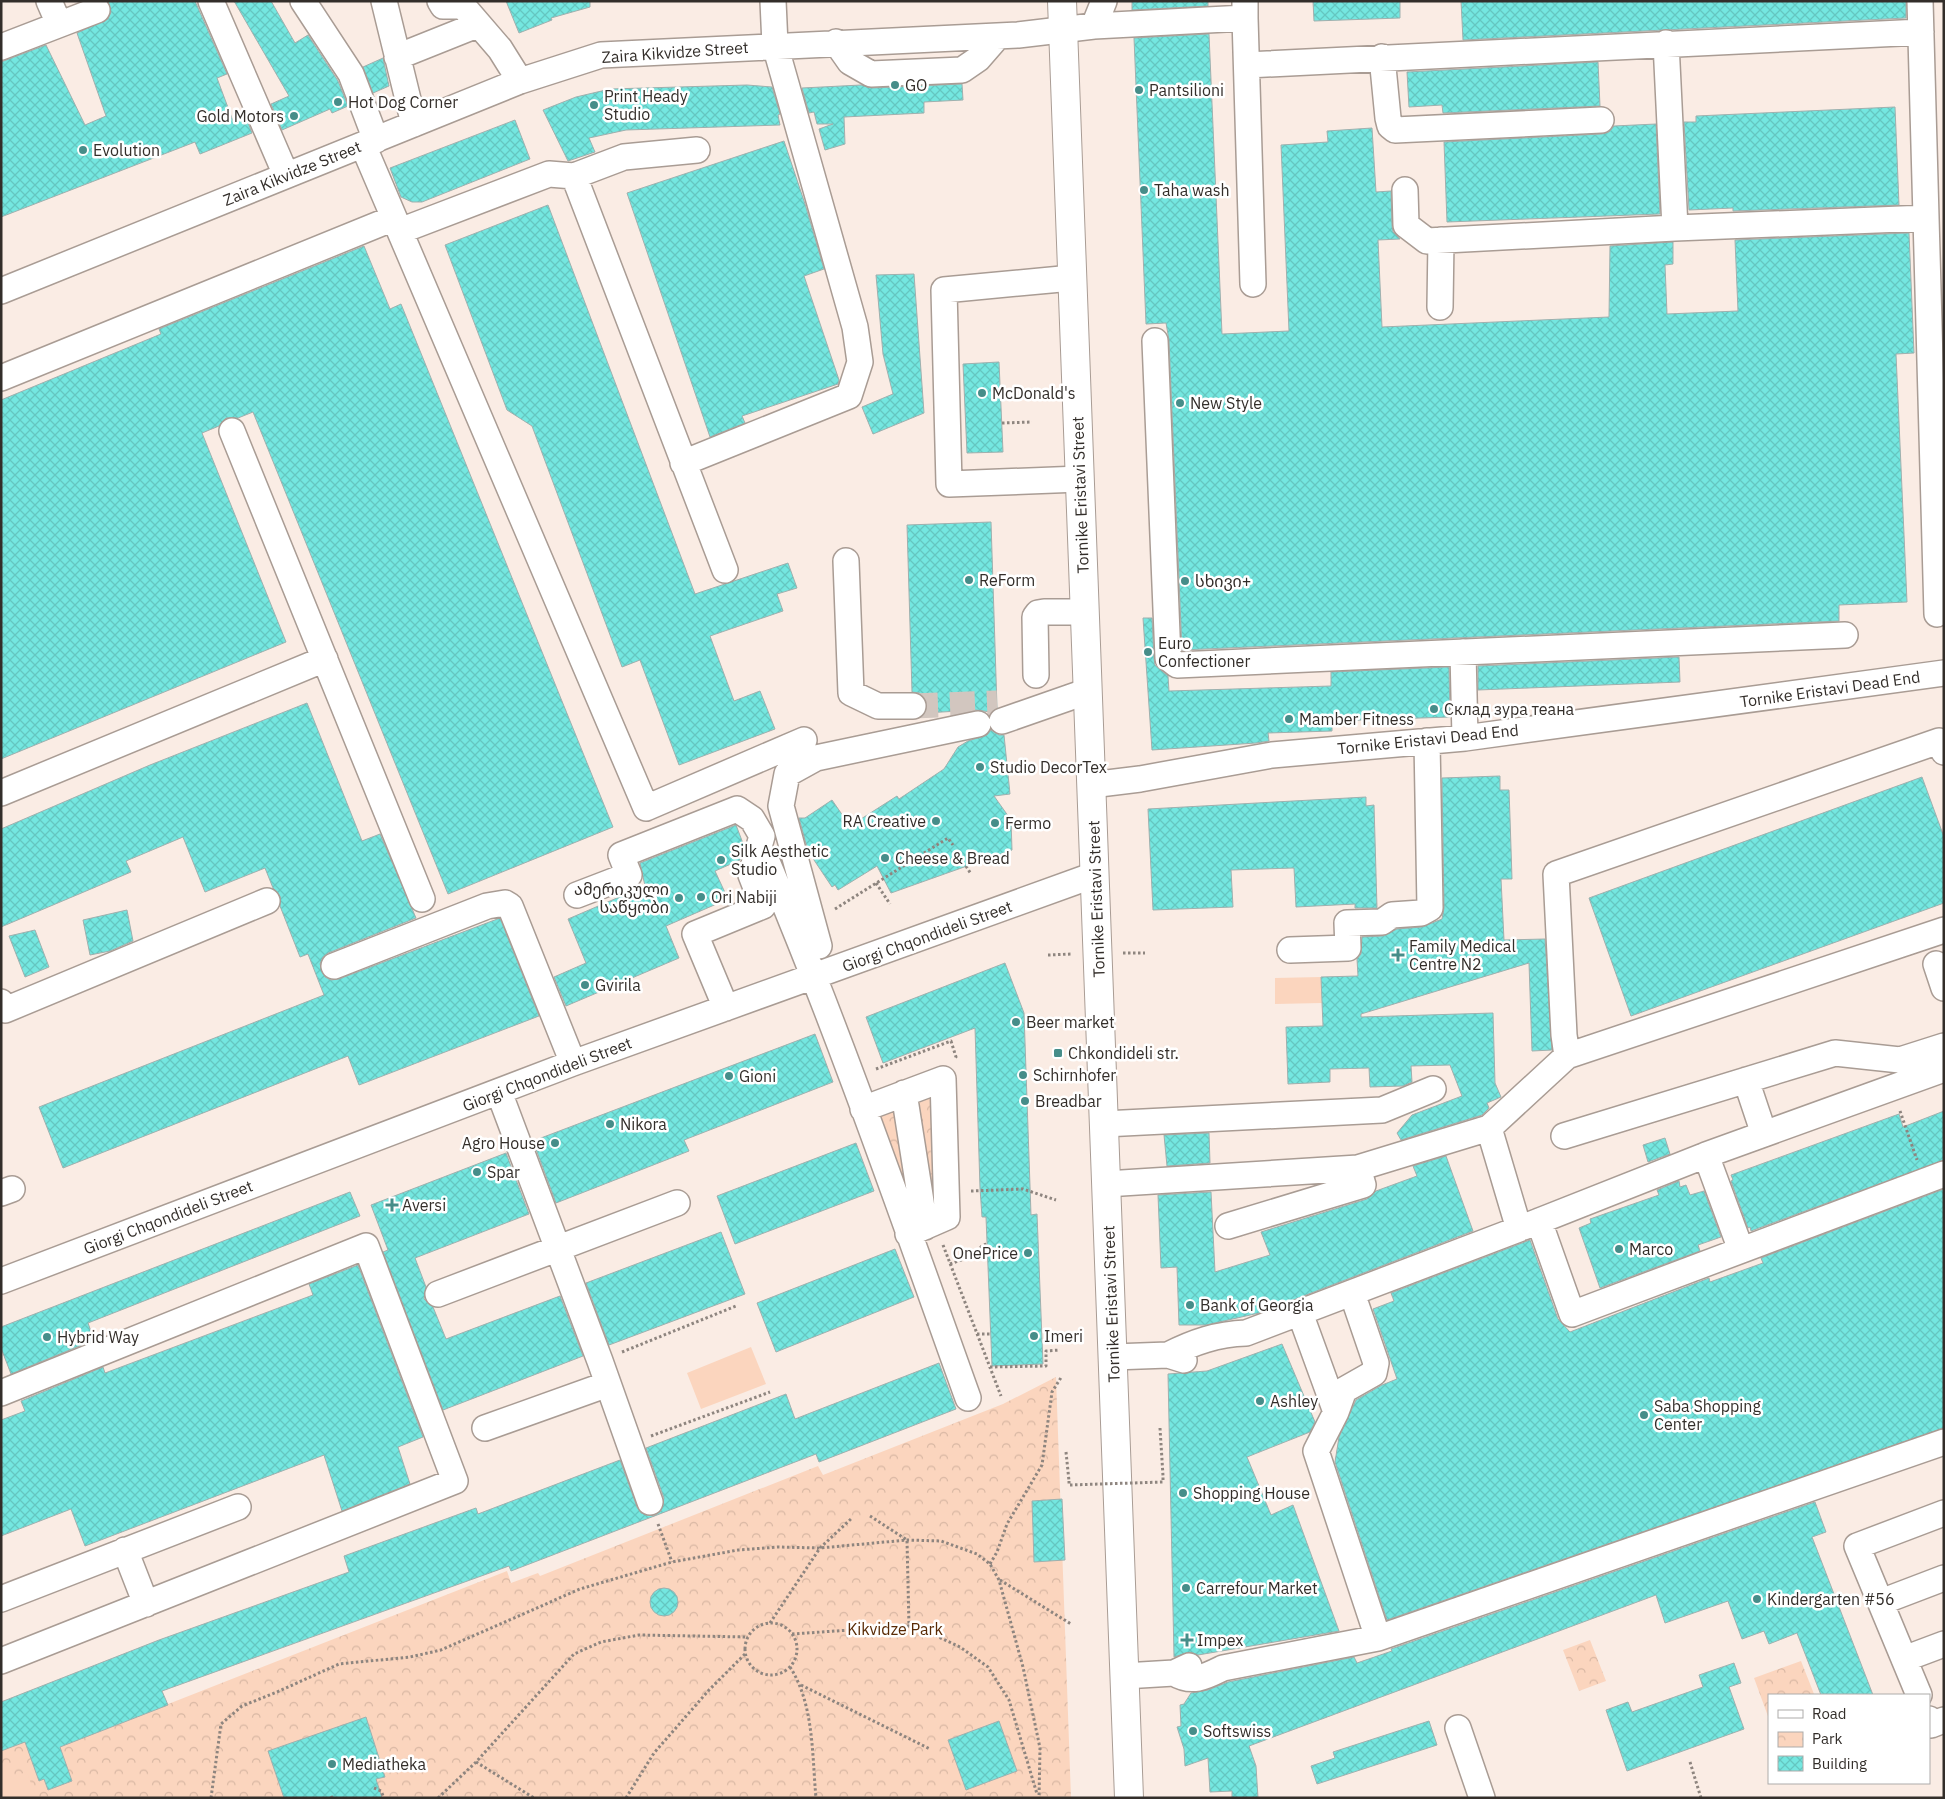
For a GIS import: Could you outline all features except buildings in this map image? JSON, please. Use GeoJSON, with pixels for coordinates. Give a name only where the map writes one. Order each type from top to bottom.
{"type":"FeatureCollection","features":[{"type":"Feature","properties":{"kind":"main road","name":"Tornike Eristavi Street"},"geometry":{"type":"LineString","coordinates":[[1062,1],[1129,1798]]}},
{"type":"Feature","properties":{"kind":"street"},"geometry":{"type":"LineString","coordinates":[[48,1],[59,24]]}},
{"type":"Feature","properties":{"kind":"street"},"geometry":{"type":"LineString","coordinates":[[211,1],[286,175]]}},
{"type":"Feature","properties":{"kind":"street"},"geometry":{"type":"LineString","coordinates":[[303,1],[351,74],[370,142],[397,224],[646,808],[804,740]]}},
{"type":"Feature","properties":{"kind":"street"},"geometry":{"type":"LineString","coordinates":[[384,1],[414,124]]}},
{"type":"Feature","properties":{"kind":"street"},"geometry":{"type":"LineString","coordinates":[[440,1],[443,6],[463,6],[477,25],[500,49],[520,81]]}},
{"type":"Feature","properties":{"kind":"street"},"geometry":{"type":"LineString","coordinates":[[683,463],[849,396],[860,362],[855,328],[775,45],[773,1]]}},
{"type":"Feature","properties":{"kind":"street"},"geometry":{"type":"LineString","coordinates":[[1094,26],[1104,1]]}},
{"type":"Feature","properties":{"kind":"street"},"geometry":{"type":"LineString","coordinates":[[1920,1],[1926,218],[1936,270],[1936,614]]}},
{"type":"Feature","properties":{"kind":"street"},"geometry":{"type":"LineString","coordinates":[[1,47],[97,10]]}},
{"type":"Feature","properties":{"kind":"street"},"geometry":{"type":"LineString","coordinates":[[1245,10],[1253,284]]}},
{"type":"Feature","properties":{"kind":"street","name":"Zaira Kikvidze Street"},"geometry":{"type":"LineString","coordinates":[[2,290],[520,81],[601,55],[836,42],[998,36],[1245,10]]}},
{"type":"Feature","properties":{"kind":"street"},"geometry":{"type":"LineString","coordinates":[[397,57],[477,25]]}},
{"type":"Feature","properties":{"kind":"street"},"geometry":{"type":"LineString","coordinates":[[1247,65],[1921,32]]}},
{"type":"Feature","properties":{"kind":"street"},"geometry":{"type":"LineString","coordinates":[[836,42],[850,62],[871,74],[962,70],[978,59],[998,36]]}},
{"type":"Feature","properties":{"kind":"street"},"geometry":{"type":"LineString","coordinates":[[1666,43],[1675,228]]}},
{"type":"Feature","properties":{"kind":"street"},"geometry":{"type":"LineString","coordinates":[[1382,57],[1388,118],[1390,126],[1395,130],[1601,120]]}},
{"type":"Feature","properties":{"kind":"street"},"geometry":{"type":"LineString","coordinates":[[1,378],[397,224],[549,174],[574,176],[624,157],[697,150]]}},
{"type":"Feature","properties":{"kind":"street"},"geometry":{"type":"LineString","coordinates":[[574,176],[725,570]]}},
{"type":"Feature","properties":{"kind":"street"},"geometry":{"type":"LineString","coordinates":[[1405,190],[1406,226],[1427,241],[1675,228],[1926,218]]}},
{"type":"Feature","properties":{"kind":"street"},"geometry":{"type":"LineString","coordinates":[[1440,307],[1441,240]]}},
{"type":"Feature","properties":{"kind":"street"},"geometry":{"type":"LineString","coordinates":[[1072,278],[944,290],[950,484],[1080,479]]}},
{"type":"Feature","properties":{"kind":"street"},"geometry":{"type":"LineString","coordinates":[[1155,340],[1168,658],[1177,665],[1845,636]]}},
{"type":"Feature","properties":{"kind":"street"},"geometry":{"type":"LineString","coordinates":[[232,431],[422,899]]}},
{"type":"Feature","properties":{"kind":"street"},"geometry":{"type":"LineString","coordinates":[[846,561],[851,693],[878,706],[913,706]]}},
{"type":"Feature","properties":{"kind":"street"},"geometry":{"type":"LineString","coordinates":[[1036,675],[1035,617],[1041,612],[1085,612]]}},
{"type":"Feature","properties":{"kind":"street"},"geometry":{"type":"LineString","coordinates":[[1463,652],[1465,738]]}},
{"type":"Feature","properties":{"kind":"street"},"geometry":{"type":"LineString","coordinates":[[1,793],[324,659]]}},
{"type":"Feature","properties":{"kind":"street","name":"Tornike Eristavi Dead End"},"geometry":{"type":"LineString","coordinates":[[1091,784],[1140,780],[1272,755],[1465,738],[1944,674]]}},
{"type":"Feature","properties":{"kind":"street"},"geometry":{"type":"LineString","coordinates":[[999,712],[1041,708],[1088,691]]}},
{"type":"Feature","properties":{"kind":"street"},"geometry":{"type":"LineString","coordinates":[[968,1398],[917,1230],[880,1155],[863,1109],[821,974],[811,924],[780,806],[787,774],[816,758],[978,724]]}},
{"type":"Feature","properties":{"kind":"street"},"geometry":{"type":"LineString","coordinates":[[1290,950],[1348,948],[1347,923],[1382,922],[1392,915],[1421,914],[1430,908],[1427,741]]}},
{"type":"Feature","properties":{"kind":"street"},"geometry":{"type":"LineString","coordinates":[[1567,1056],[1564,1034],[1556,874],[1939,741],[1944,752]]}},
{"type":"Feature","properties":{"kind":"street"},"geometry":{"type":"LineString","coordinates":[[577,895],[629,874],[621,855],[737,809],[752,819],[762,836],[751,875],[763,906],[695,934],[726,1008]]}},
{"type":"Feature","properties":{"kind":"street"},"geometry":{"type":"LineString","coordinates":[[765,857],[821,974]]}},
{"type":"Feature","properties":{"kind":"street","name":"Giorgi Chqondideli Street"},"geometry":{"type":"LineString","coordinates":[[1,1281],[574,1063],[1094,875]]}},
{"type":"Feature","properties":{"kind":"street"},"geometry":{"type":"LineString","coordinates":[[1,1002],[4,1010],[267,901]]}},
{"type":"Feature","properties":{"kind":"street"},"geometry":{"type":"LineString","coordinates":[[334,966],[487,906],[505,903],[510,906],[574,1063]]}},
{"type":"Feature","properties":{"kind":"street"},"geometry":{"type":"LineString","coordinates":[[1106,1184],[1358,1168],[1489,1128],[1567,1056],[1944,930]]}},
{"type":"Feature","properties":{"kind":"street"},"geometry":{"type":"LineString","coordinates":[[1936,964],[1944,988]]}},
{"type":"Feature","properties":{"kind":"street"},"geometry":{"type":"LineString","coordinates":[[1564,1136],[1835,1052],[1900,1060],[1944,1046]]}},
{"type":"Feature","properties":{"kind":"street"},"geometry":{"type":"LineString","coordinates":[[1113,1357],[1168,1355],[1188,1345],[1222,1334],[1246,1333],[1352,1294],[1706,1155],[1944,1068]]}},
{"type":"Feature","properties":{"kind":"street"},"geometry":{"type":"LineString","coordinates":[[863,1109],[942,1078],[947,1217],[917,1230]]}},
{"type":"Feature","properties":{"kind":"street"},"geometry":{"type":"LineString","coordinates":[[1746,1080],[1764,1134]]}},
{"type":"Feature","properties":{"kind":"street"},"geometry":{"type":"LineString","coordinates":[[1104,1124],[1382,1110],[1433,1089]]}},
{"type":"Feature","properties":{"kind":"street"},"geometry":{"type":"LineString","coordinates":[[499,1092],[516,1141],[559,1248],[650,1502]]}},
{"type":"Feature","properties":{"kind":"street"},"geometry":{"type":"LineString","coordinates":[[904,1093],[913,1149],[917,1230]]}},
{"type":"Feature","properties":{"kind":"street"},"geometry":{"type":"LineString","coordinates":[[1489,1128],[1529,1225],[1572,1314],[1944,1174]]}},
{"type":"Feature","properties":{"kind":"street"},"geometry":{"type":"LineString","coordinates":[[880,1155],[945,1144]]}},
{"type":"Feature","properties":{"kind":"street"},"geometry":{"type":"LineString","coordinates":[[1706,1155],[1741,1250]]}},
{"type":"Feature","properties":{"kind":"street"},"geometry":{"type":"LineString","coordinates":[[1228,1226],[1363,1185],[1358,1168]]}},
{"type":"Feature","properties":{"kind":"street"},"geometry":{"type":"LineString","coordinates":[[438,1294],[677,1203]]}},
{"type":"Feature","properties":{"kind":"street"},"geometry":{"type":"LineString","coordinates":[[1,1393],[366,1246],[455,1481],[1,1661]]}},
{"type":"Feature","properties":{"kind":"street"},"geometry":{"type":"LineString","coordinates":[[1352,1294],[1376,1363],[1374,1373],[1344,1390],[1336,1412],[1316,1451],[1378,1638]]}},
{"type":"Feature","properties":{"kind":"street"},"geometry":{"type":"LineString","coordinates":[[1300,1313],[1336,1412]]}},
{"type":"Feature","properties":{"kind":"street"},"geometry":{"type":"LineString","coordinates":[[485,1428],[608,1384]]}},
{"type":"Feature","properties":{"kind":"street"},"geometry":{"type":"LineString","coordinates":[[1124,1676],[1174,1673],[1184,1679],[1203,1678],[1223,1668],[1378,1638],[1944,1442]]}},
{"type":"Feature","properties":{"kind":"street"},"geometry":{"type":"LineString","coordinates":[[1,1599],[238,1507]]}},
{"type":"Feature","properties":{"kind":"street"},"geometry":{"type":"LineString","coordinates":[[1919,1694],[1857,1546],[1944,1513]]}},
{"type":"Feature","properties":{"kind":"street"},"geometry":{"type":"LineString","coordinates":[[125,1550],[146,1604]]}},
{"type":"Feature","properties":{"kind":"street"},"geometry":{"type":"LineString","coordinates":[[1880,1602],[1944,1578]]}},
{"type":"Feature","properties":{"kind":"street"},"geometry":{"type":"LineString","coordinates":[[1904,1659],[1944,1644]]}},
{"type":"Feature","properties":{"kind":"street"},"geometry":{"type":"LineString","coordinates":[[1930,1722],[1931,1725],[1944,1720]]}},
{"type":"Feature","properties":{"kind":"street"},"geometry":{"type":"LineString","coordinates":[[1458,1728],[1482,1798]]}},
{"type":"Feature","properties":{"kind":"path"},"geometry":{"type":"LineString","coordinates":[[1002,422],[1032,422]]}},
{"type":"Feature","properties":{"kind":"path"},"geometry":{"type":"LineString","coordinates":[[811,924],[948,838],[953,845]]}},
{"type":"Feature","properties":{"kind":"path"},"geometry":{"type":"LineString","coordinates":[[966,866],[971,874]]}},
{"type":"Feature","properties":{"kind":"path"},"geometry":{"type":"LineString","coordinates":[[876,883],[890,904]]}},
{"type":"Feature","properties":{"kind":"path"},"geometry":{"type":"LineString","coordinates":[[870,1071],[951,1041],[956,1057]]}},
{"type":"Feature","properties":{"kind":"path"},"geometry":{"type":"LineString","coordinates":[[1897,1103],[1918,1161]]}},
{"type":"Feature","properties":{"kind":"path"},"geometry":{"type":"LineString","coordinates":[[946,1192],[1023,1189],[1056,1200]]}},
{"type":"Feature","properties":{"kind":"path"},"geometry":{"type":"LineString","coordinates":[[949,1241],[943,1246],[1001,1396]]}},
{"type":"Feature","properties":{"kind":"path"},"geometry":{"type":"LineString","coordinates":[[950,1264],[972,1256],[983,1245],[988,1244]]}},
{"type":"Feature","properties":{"kind":"path"},"geometry":{"type":"LineString","coordinates":[[600,1361],[736,1306]]}},
{"type":"Feature","properties":{"kind":"path"},"geometry":{"type":"LineString","coordinates":[[977,1334],[991,1334]]}},
{"type":"Feature","properties":{"kind":"path"},"geometry":{"type":"LineString","coordinates":[[990,1367],[1046,1366],[1046,1351],[1060,1350]]}},
{"type":"Feature","properties":{"kind":"path"},"geometry":{"type":"LineString","coordinates":[[990,1564],[997,1552],[1007,1524],[1042,1465],[1052,1392],[1062,1376]]}},
{"type":"Feature","properties":{"kind":"path"},"geometry":{"type":"LineString","coordinates":[[629,1444],[770,1392]]}},
{"type":"Feature","properties":{"kind":"path"},"geometry":{"type":"LineString","coordinates":[[1066,1452],[1069,1485],[1163,1482],[1160,1428]]}},
{"type":"Feature","properties":{"kind":"path"},"geometry":{"type":"LineString","coordinates":[[650,1502],[672,1562]]}},
{"type":"Feature","properties":{"kind":"path"},"geometry":{"type":"LineString","coordinates":[[870,1516],[907,1540]]}},
{"type":"Feature","properties":{"kind":"path"},"geometry":{"type":"LineString","coordinates":[[770,1623],[820,1548],[852,1518]]}},
{"type":"Feature","properties":{"kind":"path"},"geometry":{"type":"LineString","coordinates":[[907,1540],[909,1626]]}},
{"type":"Feature","properties":{"kind":"path"},"geometry":{"type":"LineString","coordinates":[[211,1798],[221,1724],[242,1706],[339,1664],[410,1657],[441,1650],[580,1589],[672,1562],[738,1550],[778,1547],[820,1548],[907,1540],[941,1541],[977,1554],[990,1564],[999,1580],[1023,1667],[1040,1748],[1038,1798]]}},
{"type":"Feature","properties":{"kind":"path"},"geometry":{"type":"LineString","coordinates":[[999,1580],[1071,1624]]}},
{"type":"Feature","properties":{"kind":"path"},"geometry":{"type":"LineString","coordinates":[[778,1624],[792,1634],[797,1651],[790,1667],[776,1675],[760,1673],[748,1662],[745,1654],[748,1637],[761,1625],[778,1624]]}},
{"type":"Feature","properties":{"kind":"path"},"geometry":{"type":"LineString","coordinates":[[792,1634],[909,1626],[930,1633],[960,1647],[988,1667],[1009,1700],[1038,1798]]}},
{"type":"Feature","properties":{"kind":"path"},"geometry":{"type":"LineString","coordinates":[[438,1798],[476,1762],[574,1654],[601,1642],[639,1635],[748,1637]]}},
{"type":"Feature","properties":{"kind":"path"},"geometry":{"type":"LineString","coordinates":[[626,1798],[654,1753],[709,1690],[745,1654]]}},
{"type":"Feature","properties":{"kind":"path"},"geometry":{"type":"LineString","coordinates":[[790,1667],[802,1685],[816,1798]]}},
{"type":"Feature","properties":{"kind":"path"},"geometry":{"type":"LineString","coordinates":[[802,1685],[930,1749]]}},
{"type":"Feature","properties":{"kind":"path"},"geometry":{"type":"LineString","coordinates":[[476,1762],[534,1798]]}},
{"type":"Feature","properties":{"kind":"path"},"geometry":{"type":"LineString","coordinates":[[1690,1762],[1701,1798]]}},
{"type":"Feature","properties":{"kind":"path"},"geometry":{"type":"LineString","coordinates":[[374,1788],[381,1791],[384,1798]]}},
{"type":"Feature","properties":{"kind":"green space"},"geometry":{"type":"Polygon","coordinates":[[[1321,977],[1322,1003],[1275,1004],[1275,978],[1321,977]]]}},
{"type":"Feature","properties":{"kind":"green space"},"geometry":{"type":"Polygon","coordinates":[[[934,1093],[938,1210],[915,1217],[876,1114],[934,1093]]]}},
{"type":"Feature","properties":{"kind":"green space"},"geometry":{"type":"Polygon","coordinates":[[[751,1347],[766,1384],[701,1409],[687,1373],[751,1347]]]}},
{"type":"Feature","properties":{"kind":"green space","name":"Kikvidze Park"},"geometry":{"type":"Polygon","coordinates":[[[1056,1377],[1071,1798],[1,1798],[1,1751],[57,1729],[64,1745],[507,1571],[511,1583],[538,1573],[540,1576],[818,1466],[823,1475],[1003,1404],[1056,1377]]]}},
{"type":"Feature","properties":{"kind":"green space"},"geometry":{"type":"Polygon","coordinates":[[[1590,1640],[1606,1681],[1579,1691],[1563,1650],[1590,1640]]]}},
{"type":"Feature","properties":{"kind":"green space"},"geometry":{"type":"Polygon","coordinates":[[[1801,1661],[1814,1694],[1768,1694],[1768,1716],[1754,1678],[1801,1661]]]}},
{"type":"Feature","properties":{"kind":"green space"},"geometry":{"type":"Polygon","coordinates":[[[27,1772],[36,1798],[1,1798],[1,1780],[27,1772]]]}},
{"type":"Feature","properties":{"kind":"tunnel"},"geometry":{"type":"LineString","coordinates":[[913,706],[997,703]]}},
{"type":"Feature","properties":{"kind":"place","name":"GO"},"geometry":{"type":"Point","coordinates":[895,85]}},
{"type":"Feature","properties":{"kind":"place","name":"Pantsilioni"},"geometry":{"type":"Point","coordinates":[1139,90]}},
{"type":"Feature","properties":{"kind":"place","name":"Hot Dog Corner"},"geometry":{"type":"Point","coordinates":[338,102]}},
{"type":"Feature","properties":{"kind":"place","name":"Print Heady Studio"},"geometry":{"type":"Point","coordinates":[594,105]}},
{"type":"Feature","properties":{"kind":"place","name":"Gold Motors"},"geometry":{"type":"Point","coordinates":[294,116]}},
{"type":"Feature","properties":{"kind":"place","name":"Evolution"},"geometry":{"type":"Point","coordinates":[83,150]}},
{"type":"Feature","properties":{"kind":"place","name":"Taha wash"},"geometry":{"type":"Point","coordinates":[1144,190]}},
{"type":"Feature","properties":{"kind":"place","name":"McDonald's"},"geometry":{"type":"Point","coordinates":[982,393]}},
{"type":"Feature","properties":{"kind":"place","name":"New Style"},"geometry":{"type":"Point","coordinates":[1180,403]}},
{"type":"Feature","properties":{"kind":"place","name":"ReForm"},"geometry":{"type":"Point","coordinates":[969,580]}},
{"type":"Feature","properties":{"kind":"place","name":"სხივი+"},"geometry":{"type":"Point","coordinates":[1185,581]}},
{"type":"Feature","properties":{"kind":"place","name":"Euro Confectioner"},"geometry":{"type":"Point","coordinates":[1148,652]}},
{"type":"Feature","properties":{"kind":"place","name":"Склад зура теана"},"geometry":{"type":"Point","coordinates":[1434,709]}},
{"type":"Feature","properties":{"kind":"place","name":"Mamber Fitness"},"geometry":{"type":"Point","coordinates":[1289,719]}},
{"type":"Feature","properties":{"kind":"place","name":"Studio DecorTex"},"geometry":{"type":"Point","coordinates":[980,767]}},
{"type":"Feature","properties":{"kind":"place","name":"RA Creative"},"geometry":{"type":"Point","coordinates":[936,821]}},
{"type":"Feature","properties":{"kind":"place","name":"Fermo"},"geometry":{"type":"Point","coordinates":[995,823]}},
{"type":"Feature","properties":{"kind":"place","name":"Cheese & Bread"},"geometry":{"type":"Point","coordinates":[885,858]}},
{"type":"Feature","properties":{"kind":"place","name":"Silk Aesthetic Studio"},"geometry":{"type":"Point","coordinates":[721,860]}},
{"type":"Feature","properties":{"kind":"place","name":"Ori Nabiji"},"geometry":{"type":"Point","coordinates":[701,897]}},
{"type":"Feature","properties":{"kind":"place","name":"ამერიკული საწყობი"},"geometry":{"type":"Point","coordinates":[679,898]}},
{"type":"Feature","properties":{"kind":"place","name":"Family Medical Centre N2"},"geometry":{"type":"Point","coordinates":[1398,955]}},
{"type":"Feature","properties":{"kind":"place","name":"Gvirila"},"geometry":{"type":"Point","coordinates":[585,985]}},
{"type":"Feature","properties":{"kind":"place","name":"Beer market"},"geometry":{"type":"Point","coordinates":[1016,1022]}},
{"type":"Feature","properties":{"kind":"place","name":"Chkondideli str."},"geometry":{"type":"Point","coordinates":[1058,1053]}},
{"type":"Feature","properties":{"kind":"place","name":"Schirnhofer"},"geometry":{"type":"Point","coordinates":[1023,1075]}},
{"type":"Feature","properties":{"kind":"place","name":"Gioni"},"geometry":{"type":"Point","coordinates":[729,1076]}},
{"type":"Feature","properties":{"kind":"place","name":"Breadbar"},"geometry":{"type":"Point","coordinates":[1025,1101]}},
{"type":"Feature","properties":{"kind":"place","name":"Nikora"},"geometry":{"type":"Point","coordinates":[610,1124]}},
{"type":"Feature","properties":{"kind":"place","name":"Agro House"},"geometry":{"type":"Point","coordinates":[555,1143]}},
{"type":"Feature","properties":{"kind":"place","name":"Spar"},"geometry":{"type":"Point","coordinates":[477,1172]}},
{"type":"Feature","properties":{"kind":"place","name":"Aversi"},"geometry":{"type":"Point","coordinates":[392,1205]}},
{"type":"Feature","properties":{"kind":"place","name":"Marco"},"geometry":{"type":"Point","coordinates":[1619,1249]}},
{"type":"Feature","properties":{"kind":"place","name":"OnePrice"},"geometry":{"type":"Point","coordinates":[1028,1253]}},
{"type":"Feature","properties":{"kind":"place","name":"Bank of Georgia"},"geometry":{"type":"Point","coordinates":[1190,1305]}},
{"type":"Feature","properties":{"kind":"place","name":"Imeri"},"geometry":{"type":"Point","coordinates":[1034,1336]}},
{"type":"Feature","properties":{"kind":"place","name":"Hybrid Way"},"geometry":{"type":"Point","coordinates":[47,1337]}},
{"type":"Feature","properties":{"kind":"place","name":"Ashley"},"geometry":{"type":"Point","coordinates":[1260,1401]}},
{"type":"Feature","properties":{"kind":"place","name":"Saba Shopping Center"},"geometry":{"type":"Point","coordinates":[1644,1415]}},
{"type":"Feature","properties":{"kind":"place","name":"Shopping House"},"geometry":{"type":"Point","coordinates":[1183,1493]}},
{"type":"Feature","properties":{"kind":"place","name":"Carrefour Market"},"geometry":{"type":"Point","coordinates":[1186,1588]}},
{"type":"Feature","properties":{"kind":"place","name":"Kindergarten #56"},"geometry":{"type":"Point","coordinates":[1757,1599]}},
{"type":"Feature","properties":{"kind":"place","name":"Impex"},"geometry":{"type":"Point","coordinates":[1187,1640]}},
{"type":"Feature","properties":{"kind":"place","name":"Softswiss"},"geometry":{"type":"Point","coordinates":[1193,1731]}},
{"type":"Feature","properties":{"kind":"place","name":"Mediatheka"},"geometry":{"type":"Point","coordinates":[332,1764]}}]}
